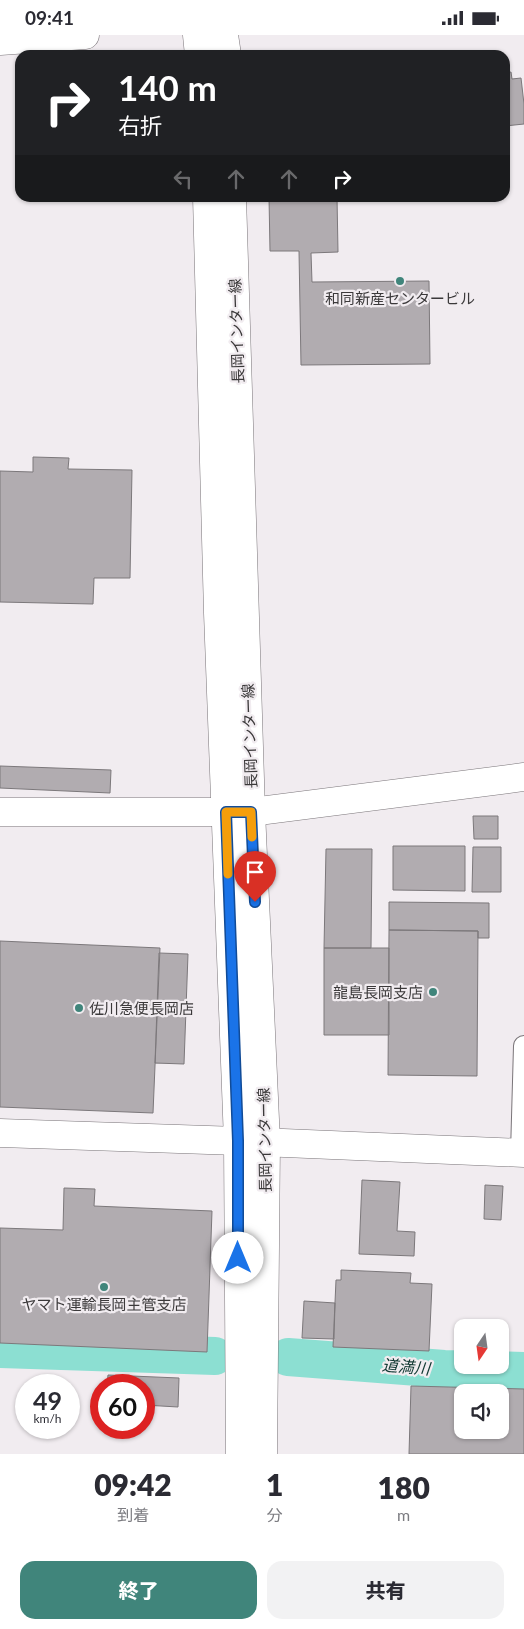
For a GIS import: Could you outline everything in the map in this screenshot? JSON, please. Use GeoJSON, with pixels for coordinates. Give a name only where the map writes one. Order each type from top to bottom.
{"type":"FeatureCollection","features":[{"type":"Feature","properties":{"kind":"main road"},"geometry":{"type":"LineString","coordinates":[[0,41],[85,35]]}},
{"type":"Feature","properties":{"kind":"main road"},"geometry":{"type":"LineString","coordinates":[[197,35],[198,50]]}},
{"type":"Feature","properties":{"kind":"main road"},"geometry":{"type":"LineString","coordinates":[[224,35],[226,50]]}},
{"type":"Feature","properties":{"kind":"main road","name":"長岡インター線"},"geometry":{"type":"LineString","coordinates":[[206,202],[218,613],[239,812],[266,1142],[263,1454]]}},
{"type":"Feature","properties":{"kind":"main road","name":"長岡インター線"},"geometry":{"type":"LineString","coordinates":[[232,202],[239,812],[238,1141],[240,1454]]}},
{"type":"Feature","properties":{"kind":"main road"},"geometry":{"type":"LineString","coordinates":[[0,812],[239,812],[524,777]]}},
{"type":"Feature","properties":{"kind":"main road"},"geometry":{"type":"LineString","coordinates":[[0,1133],[522,1153]]}},
{"type":"Feature","properties":{"kind":"street"},"geometry":{"type":"LineString","coordinates":[[522,1153],[524,1046]]}},
{"type":"Feature","properties":{"kind":"building"},"geometry":{"type":"Polygon","coordinates":[[[510,72],[512,79],[521,78],[524,124],[510,125],[510,72]]]}},
{"type":"Feature","properties":{"kind":"building","name":"和同新産センタービル"},"geometry":{"type":"Polygon","coordinates":[[[269,202],[337,202],[338,252],[311,253],[312,282],[429,281],[430,364],[301,365],[299,251],[270,251],[269,202]]]}},
{"type":"Feature","properties":{"kind":"building"},"geometry":{"type":"Polygon","coordinates":[[[33,457],[69,458],[68,469],[132,470],[130,578],[94,578],[93,604],[0,602],[0,471],[33,472],[33,457]]]}},
{"type":"Feature","properties":{"kind":"building"},"geometry":{"type":"Polygon","coordinates":[[[0,766],[111,770],[110,793],[0,788],[0,766]]]}},
{"type":"Feature","properties":{"kind":"building"},"geometry":{"type":"Polygon","coordinates":[[[473,816],[498,816],[498,839],[474,839],[473,816]]]}},
{"type":"Feature","properties":{"kind":"building"},"geometry":{"type":"Polygon","coordinates":[[[393,846],[465,846],[465,891],[393,890],[393,846]]]}},
{"type":"Feature","properties":{"kind":"building"},"geometry":{"type":"Polygon","coordinates":[[[473,847],[501,847],[501,892],[472,892],[473,847]]]}},
{"type":"Feature","properties":{"kind":"building"},"geometry":{"type":"Polygon","coordinates":[[[326,849],[372,849],[371,948],[324,948],[326,849]]]}},
{"type":"Feature","properties":{"kind":"building"},"geometry":{"type":"Polygon","coordinates":[[[389,902],[489,903],[489,938],[478,938],[478,931],[389,930],[389,902]]]}},
{"type":"Feature","properties":{"kind":"building","name":"龍島長岡支店"},"geometry":{"type":"Polygon","coordinates":[[[389,930],[478,931],[477,1076],[388,1075],[389,930]]]}},
{"type":"Feature","properties":{"kind":"building","name":"佐川急便長岡店"},"geometry":{"type":"Polygon","coordinates":[[[0,941],[160,948],[153,1113],[0,1107],[0,941]]]}},
{"type":"Feature","properties":{"kind":"building"},"geometry":{"type":"Polygon","coordinates":[[[324,948],[389,948],[389,1035],[324,1035],[324,948]]]}},
{"type":"Feature","properties":{"kind":"building"},"geometry":{"type":"Polygon","coordinates":[[[159,953],[188,954],[184,1064],[155,1063],[159,953]]]}},
{"type":"Feature","properties":{"kind":"building"},"geometry":{"type":"Polygon","coordinates":[[[362,1180],[400,1182],[397,1231],[415,1232],[414,1256],[359,1254],[362,1180]]]}},
{"type":"Feature","properties":{"kind":"building"},"geometry":{"type":"Polygon","coordinates":[[[485,1185],[503,1186],[501,1220],[484,1219],[485,1185]]]}},
{"type":"Feature","properties":{"kind":"building","name":"ヤマト運輸長岡主管支店"},"geometry":{"type":"Polygon","coordinates":[[[64,1188],[95,1189],[94,1206],[212,1211],[207,1352],[0,1343],[0,1228],[63,1230],[64,1188]]]}},
{"type":"Feature","properties":{"kind":"building"},"geometry":{"type":"Polygon","coordinates":[[[341,1270],[411,1273],[410,1283],[432,1284],[429,1351],[333,1347],[336,1280],[341,1280],[341,1270]]]}},
{"type":"Feature","properties":{"kind":"building"},"geometry":{"type":"Polygon","coordinates":[[[304,1301],[335,1303],[334,1339],[302,1338],[304,1301]]]}},
{"type":"Feature","properties":{"kind":"building"},"geometry":{"type":"Polygon","coordinates":[[[155,1377],[179,1378],[178,1407],[155,1406],[155,1377]]]}},
{"type":"Feature","properties":{"kind":"building"},"geometry":{"type":"Polygon","coordinates":[[[411,1386],[454,1387],[454,1439],[509,1439],[509,1389],[524,1389],[524,1454],[409,1454],[411,1386]]]}},
{"type":"Feature","properties":{"kind":"waterway","name":"道満川"},"geometry":{"type":"LineString","coordinates":[[0,1349],[215,1356]]}},
{"type":"Feature","properties":{"kind":"waterway","name":"道満川"},"geometry":{"type":"LineString","coordinates":[[288,1357],[444,1369],[524,1371]]}},
{"type":"Feature","properties":{"kind":"slow traffic"},"geometry":{"type":"LineString","coordinates":[[228,874],[226,812],[251,812],[252,837]]}},
{"type":"Feature","properties":{"kind":"place","name":"和同新産センタービル"},"geometry":{"type":"Point","coordinates":[400,281]}},
{"type":"Feature","properties":{"kind":"place","name":"龍島長岡支店"},"geometry":{"type":"Point","coordinates":[433,992]}},
{"type":"Feature","properties":{"kind":"place","name":"佐川急便長岡店"},"geometry":{"type":"Point","coordinates":[79,1008]}},
{"type":"Feature","properties":{"kind":"place","name":"ヤマト運輸長岡主管支店"},"geometry":{"type":"Point","coordinates":[104,1287]}},
{"type":"Feature","properties":{"kind":"route"},"geometry":{"type":"LineString","coordinates":[[238,1258],[238,1141],[226,812],[251,812],[255,902]]}}]}
